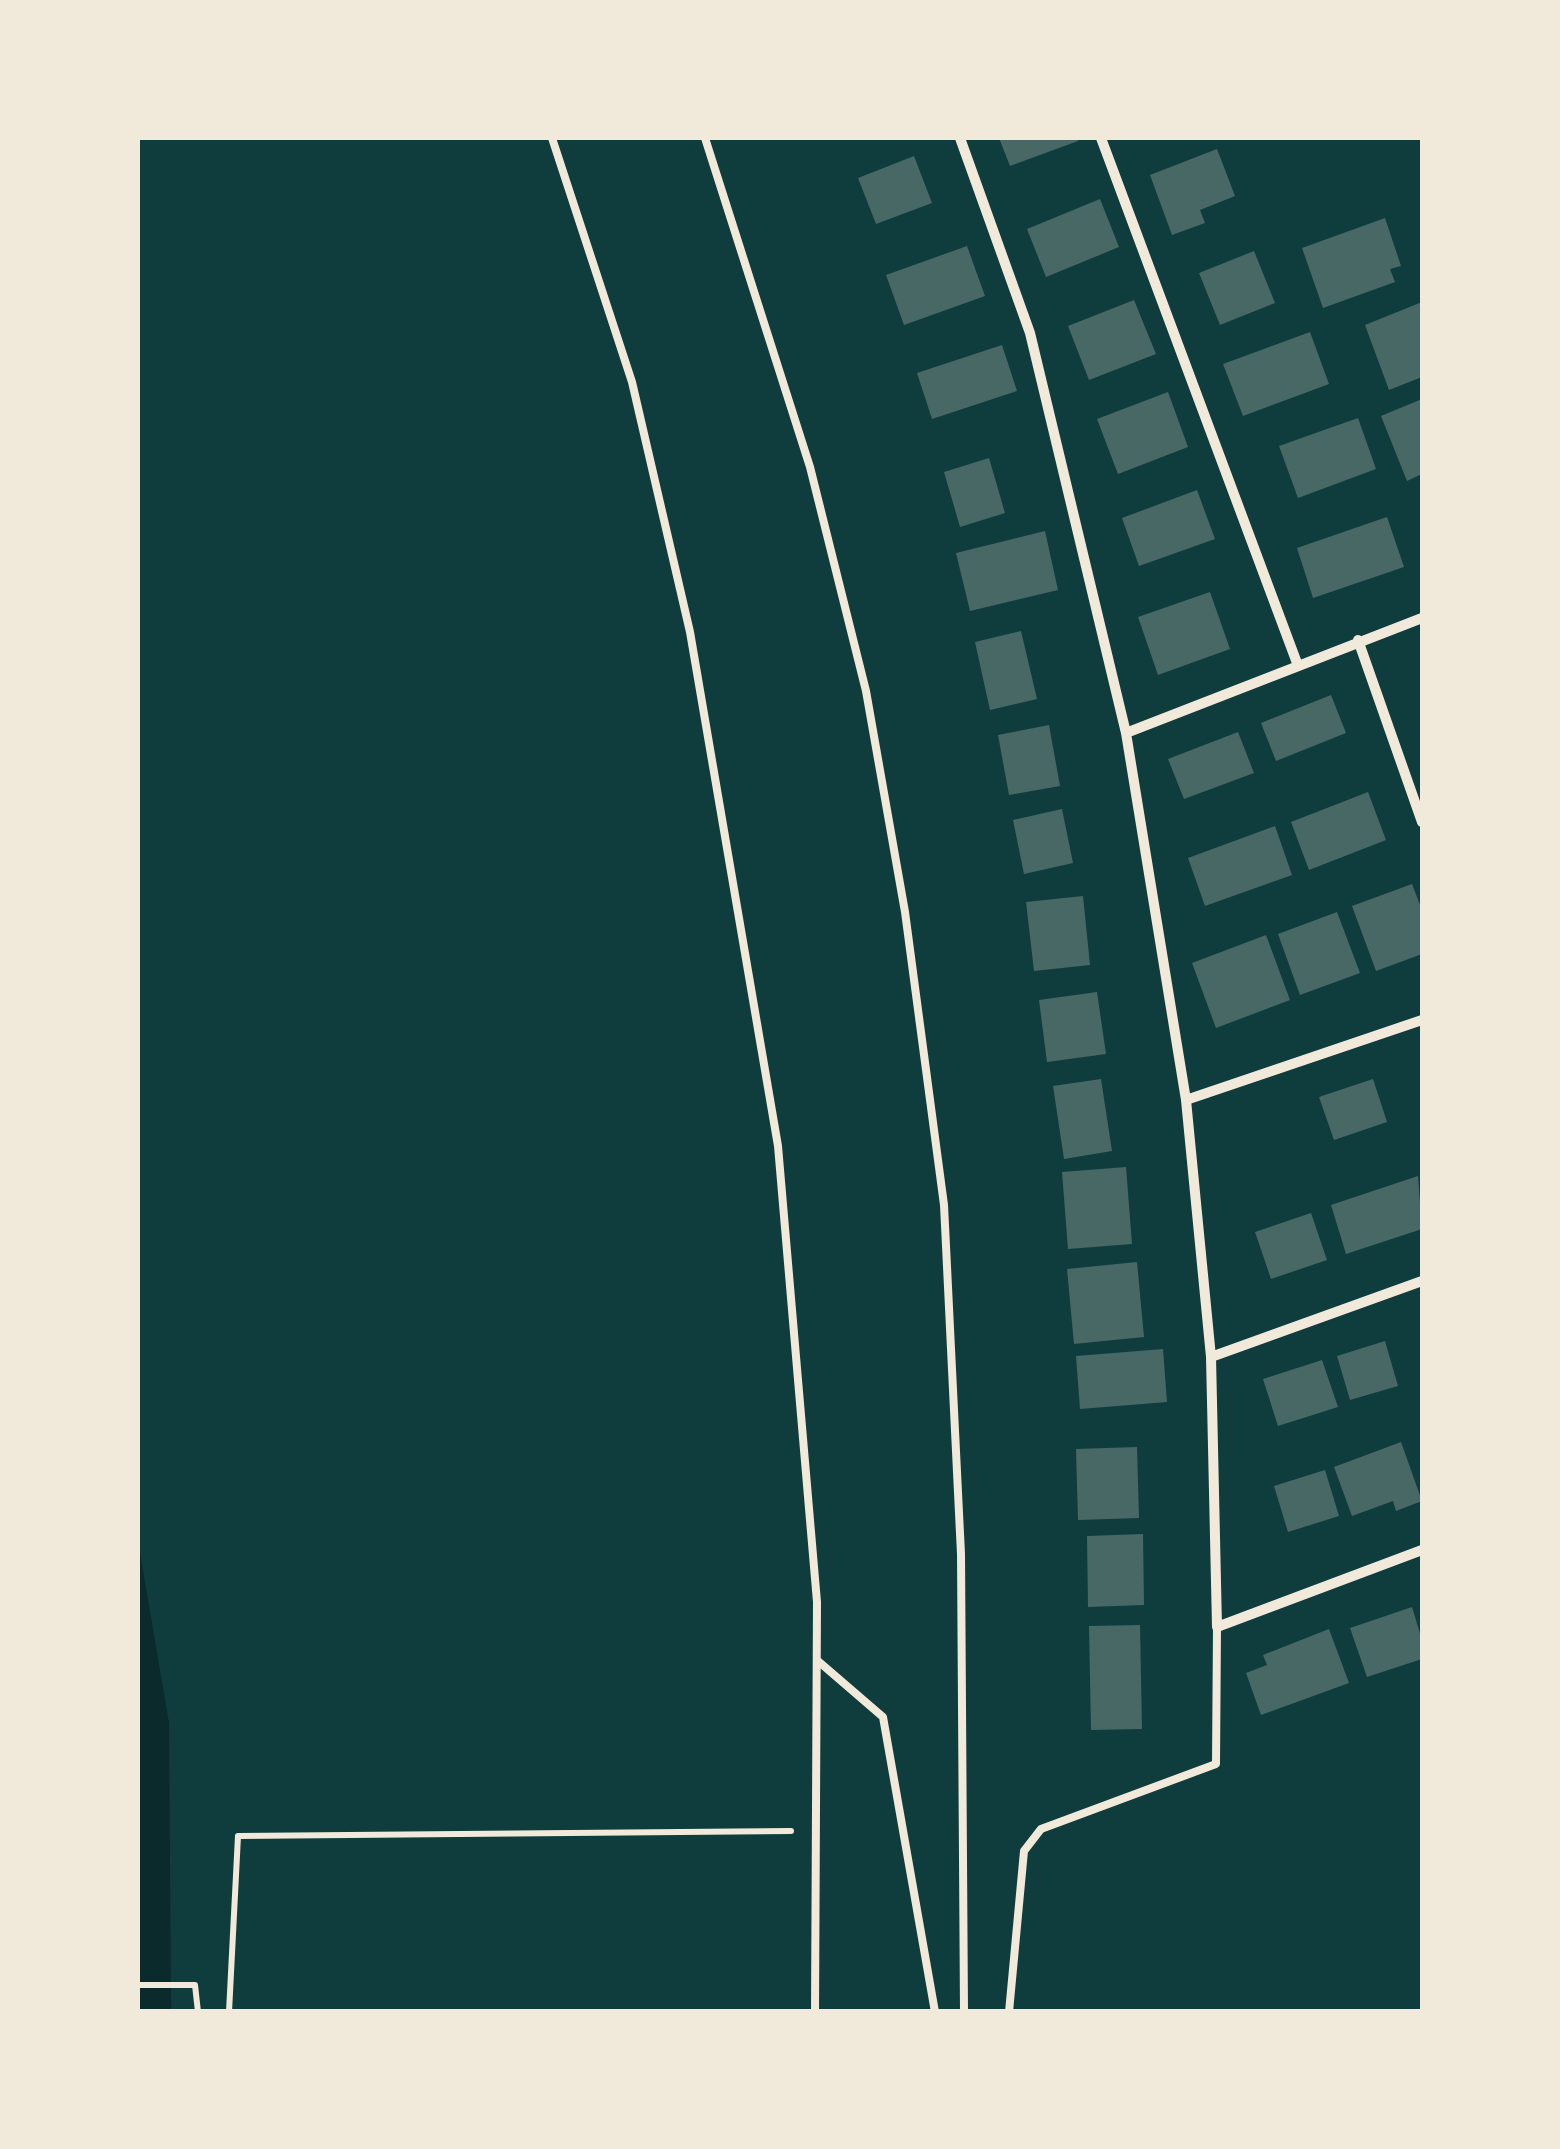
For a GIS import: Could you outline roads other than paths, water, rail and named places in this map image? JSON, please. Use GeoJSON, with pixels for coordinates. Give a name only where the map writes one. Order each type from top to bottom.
{"type":"FeatureCollection","features":[{"type":"Feature","properties":{"kind":"street"},"geometry":{"type":"LineString","coordinates":[[960,138],[1030,333],[1126,733],[1186,1100],[1211,1357],[1217,1627],[1422,1550]]}},
{"type":"Feature","properties":{"kind":"street"},"geometry":{"type":"LineString","coordinates":[[1102,138],[1297,664]]}},
{"type":"Feature","properties":{"kind":"street"},"geometry":{"type":"LineString","coordinates":[[1126,733],[1422,618]]}},
{"type":"Feature","properties":{"kind":"street"},"geometry":{"type":"LineString","coordinates":[[1358,640],[1422,822]]}},
{"type":"Feature","properties":{"kind":"street"},"geometry":{"type":"LineString","coordinates":[[1186,1100],[1422,1020]]}},
{"type":"Feature","properties":{"kind":"street"},"geometry":{"type":"LineString","coordinates":[[1211,1357],[1422,1281]]}},
{"type":"Feature","properties":{"kind":"lane"},"geometry":{"type":"LineString","coordinates":[[552,138],[632,382],[700,690],[778,1146],[818,1661],[816,2012]]}},
{"type":"Feature","properties":{"kind":"lane"},"geometry":{"type":"LineString","coordinates":[[704,138],[810,467],[866,691],[906,912],[944,1205],[961,1554],[964,2012]]}},
{"type":"Feature","properties":{"kind":"lane"},"geometry":{"type":"LineString","coordinates":[[1008,2012],[1024,1851],[1041,1829],[1216,1764],[1217,1627]]}},
{"type":"Feature","properties":{"kind":"lane"},"geometry":{"type":"LineString","coordinates":[[818,1661],[883,1718],[934,2012]]}},
{"type":"Feature","properties":{"kind":"water"},"geometry":{"type":"Polygon","coordinates":[[[138,1541],[169,1723],[171,2011],[138,2011],[138,1541]]]}}]}
